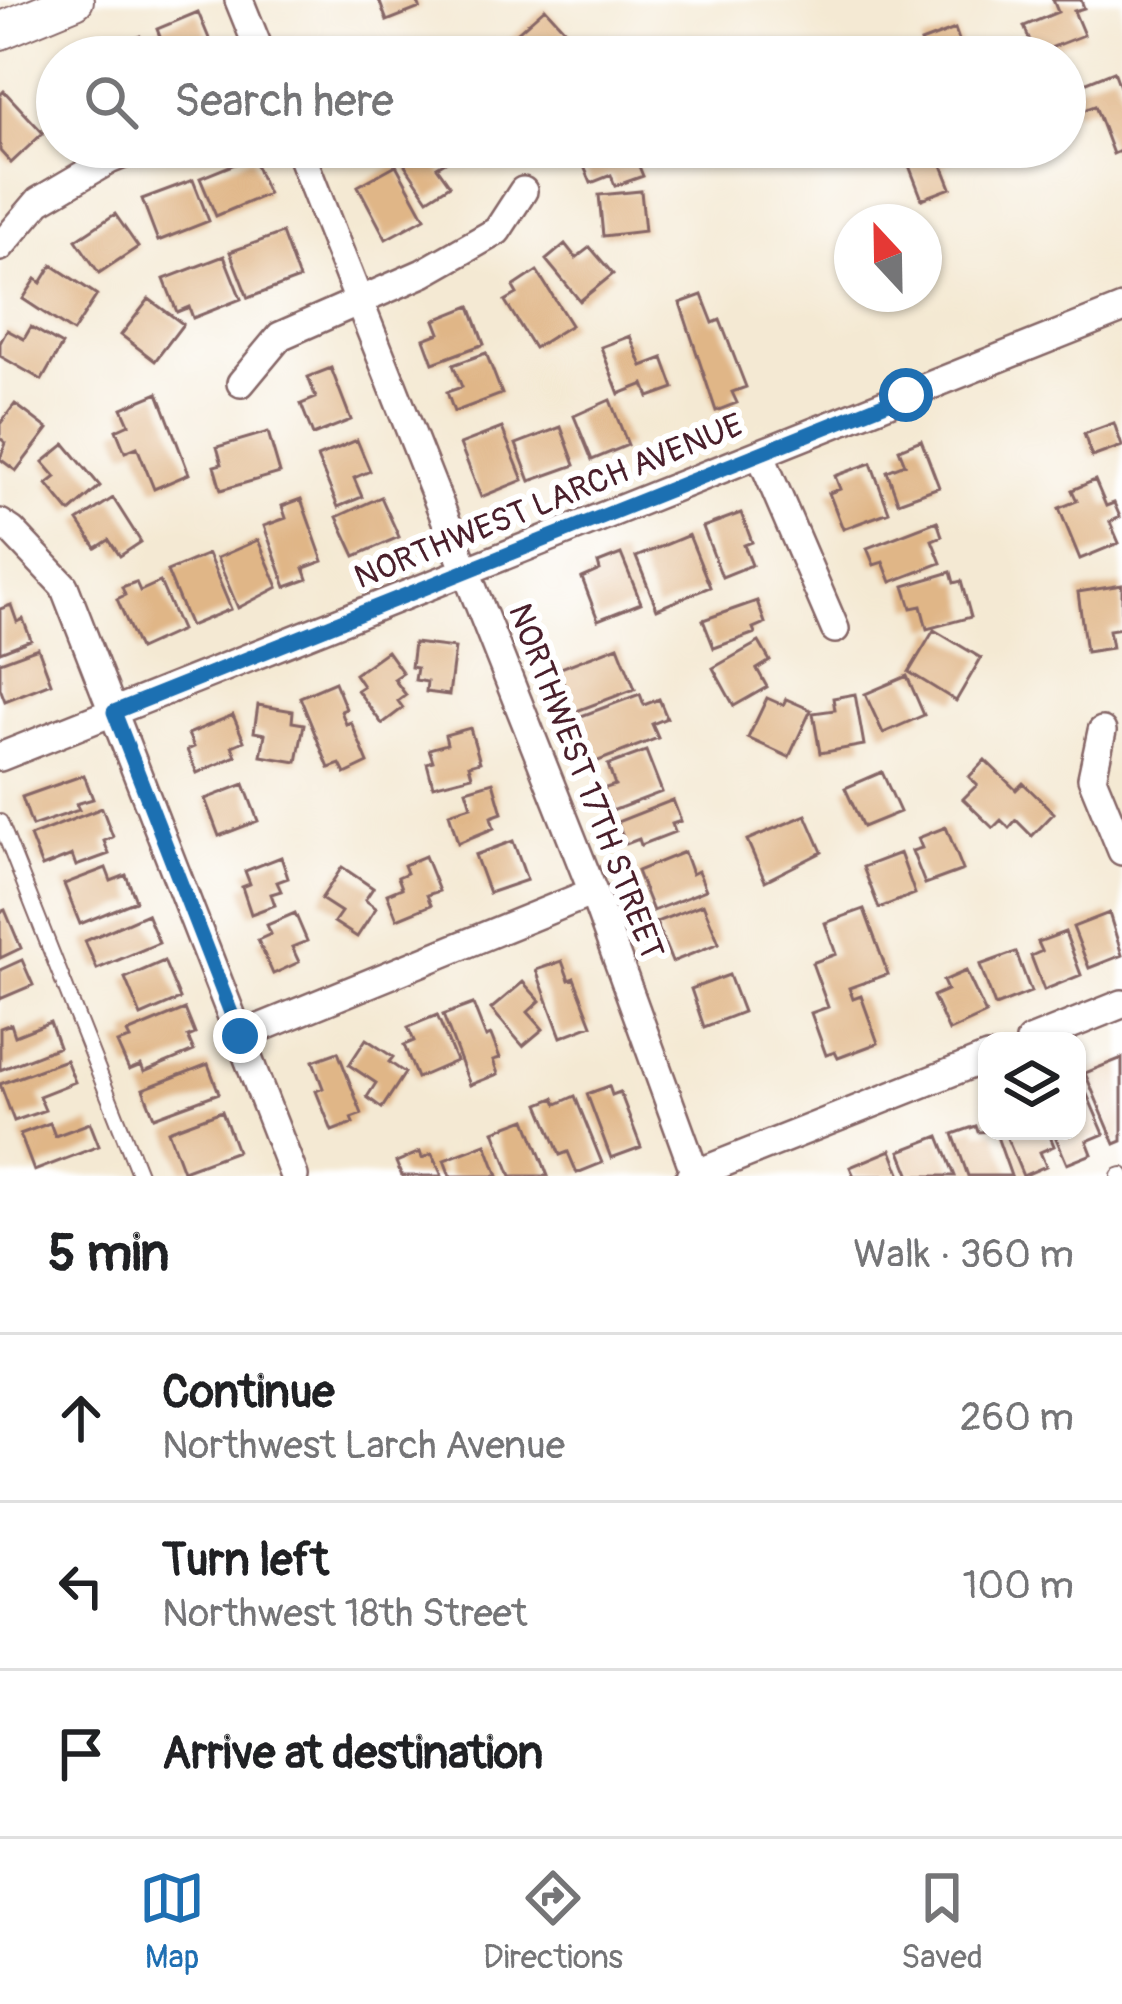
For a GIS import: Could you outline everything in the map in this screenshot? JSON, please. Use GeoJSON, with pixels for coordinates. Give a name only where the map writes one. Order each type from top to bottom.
{"type":"FeatureCollection","features":[{"type":"Feature","properties":{"kind":"main road"},"geometry":{"type":"LineString","coordinates":[[0,31],[75,0]]}},
{"type":"Feature","properties":{"kind":"street"},"geometry":{"type":"LineString","coordinates":[[239,0],[254,36]]}},
{"type":"Feature","properties":{"kind":"street"},"geometry":{"type":"LineString","coordinates":[[0,247],[39,201],[95,168]]}},
{"type":"Feature","properties":{"kind":"street","name":"NORTHWEST 17TH STREET"},"geometry":{"type":"LineString","coordinates":[[306,168],[593,892],[694,1175]]}},
{"type":"Feature","properties":{"kind":"street"},"geometry":{"type":"LineString","coordinates":[[242,383],[280,336],[423,274],[497,230],[523,191]]}},
{"type":"Feature","properties":{"kind":"street","name":"NORTHWEST LARCH AVENUE"},"geometry":{"type":"LineString","coordinates":[[0,758],[1122,309]]}},
{"type":"Feature","properties":{"kind":"street"},"geometry":{"type":"LineString","coordinates":[[760,454],[835,629]]}},
{"type":"Feature","properties":{"kind":"street"},"geometry":{"type":"LineString","coordinates":[[0,524],[64,586],[294,1176]]}},
{"type":"Feature","properties":{"kind":"street"},"geometry":{"type":"LineString","coordinates":[[1102,731],[1092,778],[1122,851]]}},
{"type":"Feature","properties":{"kind":"street"},"geometry":{"type":"LineString","coordinates":[[240,1036],[593,892]]}},
{"type":"Feature","properties":{"kind":"street"},"geometry":{"type":"LineString","coordinates":[[1052,1032],[1122,1004]]}},
{"type":"Feature","properties":{"kind":"street"},"geometry":{"type":"LineString","coordinates":[[694,1175],[978,1062]]}},
{"type":"Feature","properties":{"kind":"lane"},"geometry":{"type":"LineString","coordinates":[[0,822],[140,1176]]}},
{"type":"Feature","properties":{"kind":"building"},"geometry":{"type":"Polygon","coordinates":[[[379,0],[417,0],[420,8],[387,21],[379,0]]]}},
{"type":"Feature","properties":{"kind":"building"},"geometry":{"type":"Polygon","coordinates":[[[1053,0],[1081,0],[1084,8],[1074,11],[1084,35],[1028,36],[1024,26],[1058,12],[1053,0]]]}},
{"type":"Feature","properties":{"kind":"building"},"geometry":{"type":"Polygon","coordinates":[[[545,8],[570,36],[514,36],[545,8]]]}},
{"type":"Feature","properties":{"kind":"building"},"geometry":{"type":"Polygon","coordinates":[[[198,12],[208,36],[160,36],[157,29],[198,12]]]}},
{"type":"Feature","properties":{"kind":"building"},"geometry":{"type":"Polygon","coordinates":[[[1114,71],[1122,92],[1122,150],[1113,154],[1095,106],[1086,109],[1086,82],[1114,71]]]}},
{"type":"Feature","properties":{"kind":"building"},"geometry":{"type":"Polygon","coordinates":[[[4,91],[36,125],[36,140],[11,163],[0,151],[0,95],[4,91]]]}},
{"type":"Feature","properties":{"kind":"building"},"geometry":{"type":"Polygon","coordinates":[[[225,168],[257,168],[268,194],[216,216],[200,178],[225,168]]]}},
{"type":"Feature","properties":{"kind":"building"},"geometry":{"type":"Polygon","coordinates":[[[398,168],[425,218],[386,239],[358,186],[398,168]]]}},
{"type":"Feature","properties":{"kind":"building"},"geometry":{"type":"Polygon","coordinates":[[[407,168],[438,168],[450,185],[428,199],[407,168]]]}},
{"type":"Feature","properties":{"kind":"building"},"geometry":{"type":"Polygon","coordinates":[[[585,168],[640,168],[643,176],[615,186],[611,175],[591,183],[585,168]]]}},
{"type":"Feature","properties":{"kind":"building"},"geometry":{"type":"Polygon","coordinates":[[[910,168],[943,168],[951,188],[922,199],[910,168]]]}},
{"type":"Feature","properties":{"kind":"building"},"geometry":{"type":"Polygon","coordinates":[[[193,180],[209,221],[158,241],[142,199],[193,180]]]}},
{"type":"Feature","properties":{"kind":"building"},"geometry":{"type":"Polygon","coordinates":[[[641,191],[645,231],[603,236],[599,195],[641,191]]]}},
{"type":"Feature","properties":{"kind":"building"},"geometry":{"type":"Polygon","coordinates":[[[115,214],[138,247],[99,273],[76,240],[115,214]]]}},
{"type":"Feature","properties":{"kind":"building"},"geometry":{"type":"Polygon","coordinates":[[[282,233],[299,279],[248,298],[230,252],[282,233]]]}},
{"type":"Feature","properties":{"kind":"building"},"geometry":{"type":"Polygon","coordinates":[[[565,244],[576,258],[590,247],[613,274],[580,301],[546,260],[565,244]]]}},
{"type":"Feature","properties":{"kind":"building"},"geometry":{"type":"Polygon","coordinates":[[[224,256],[241,299],[193,318],[189,307],[177,312],[164,279],[224,256]]]}},
{"type":"Feature","properties":{"kind":"building"},"geometry":{"type":"Polygon","coordinates":[[[52,265],[97,295],[73,332],[23,299],[52,265]]]}},
{"type":"Feature","properties":{"kind":"building"},"geometry":{"type":"Polygon","coordinates":[[[537,271],[571,325],[534,348],[505,301],[517,294],[513,287],[537,271]]]}},
{"type":"Feature","properties":{"kind":"building"},"geometry":{"type":"Polygon","coordinates":[[[702,295],[713,323],[720,320],[746,387],[732,392],[737,403],[716,411],[680,303],[702,295]]]}},
{"type":"Feature","properties":{"kind":"building"},"geometry":{"type":"Polygon","coordinates":[[[149,299],[183,324],[155,361],[121,335],[149,299]]]}},
{"type":"Feature","properties":{"kind":"building"},"geometry":{"type":"Polygon","coordinates":[[[470,306],[484,344],[433,363],[424,339],[440,333],[435,320],[470,306]]]}},
{"type":"Feature","properties":{"kind":"building"},"geometry":{"type":"Polygon","coordinates":[[[31,327],[62,345],[42,380],[0,356],[7,330],[24,339],[31,327]]]}},
{"type":"Feature","properties":{"kind":"building"},"geometry":{"type":"Polygon","coordinates":[[[630,336],[642,366],[663,358],[674,388],[649,397],[644,384],[619,394],[601,347],[630,336]]]}},
{"type":"Feature","properties":{"kind":"building"},"geometry":{"type":"Polygon","coordinates":[[[486,353],[502,394],[454,412],[447,392],[462,387],[453,365],[486,353]]]}},
{"type":"Feature","properties":{"kind":"building"},"geometry":{"type":"Polygon","coordinates":[[[331,368],[351,420],[313,435],[301,404],[316,398],[308,377],[331,368]]]}},
{"type":"Feature","properties":{"kind":"building"},"geometry":{"type":"Polygon","coordinates":[[[158,393],[189,474],[154,489],[137,447],[125,452],[116,430],[129,424],[122,408],[158,393]]]}},
{"type":"Feature","properties":{"kind":"building"},"geometry":{"type":"Polygon","coordinates":[[[610,400],[628,445],[592,460],[574,416],[610,400]]]}},
{"type":"Feature","properties":{"kind":"building"},"geometry":{"type":"Polygon","coordinates":[[[15,404],[48,429],[16,471],[0,459],[6,443],[0,438],[0,424],[15,404]]]}},
{"type":"Feature","properties":{"kind":"building"},"geometry":{"type":"Polygon","coordinates":[[[1114,423],[1122,446],[1092,457],[1084,434],[1114,423]]]}},
{"type":"Feature","properties":{"kind":"building"},"geometry":{"type":"Polygon","coordinates":[[[561,427],[575,465],[530,481],[516,444],[561,427]]]}},
{"type":"Feature","properties":{"kind":"building"},"geometry":{"type":"Polygon","coordinates":[[[502,428],[523,480],[481,497],[460,444],[502,428]]]}},
{"type":"Feature","properties":{"kind":"building"},"geometry":{"type":"Polygon","coordinates":[[[268,432],[280,473],[221,490],[214,466],[222,464],[217,447],[268,432]]]}},
{"type":"Feature","properties":{"kind":"building"},"geometry":{"type":"Polygon","coordinates":[[[357,440],[370,471],[354,478],[362,497],[338,507],[317,457],[357,440]]]}},
{"type":"Feature","properties":{"kind":"building"},"geometry":{"type":"Polygon","coordinates":[[[921,440],[939,487],[898,502],[887,471],[905,464],[899,449],[921,440]]]}},
{"type":"Feature","properties":{"kind":"building"},"geometry":{"type":"Polygon","coordinates":[[[65,444],[100,486],[70,512],[47,484],[56,477],[43,462],[65,444]]]}},
{"type":"Feature","properties":{"kind":"building"},"geometry":{"type":"Polygon","coordinates":[[[871,463],[889,512],[843,529],[829,493],[840,489],[835,476],[871,463]]]}},
{"type":"Feature","properties":{"kind":"building"},"geometry":{"type":"Polygon","coordinates":[[[1095,480],[1106,506],[1114,503],[1120,517],[1110,522],[1119,543],[1080,559],[1059,508],[1077,501],[1072,490],[1095,480]]]}},
{"type":"Feature","properties":{"kind":"building"},"geometry":{"type":"Polygon","coordinates":[[[381,497],[399,537],[355,556],[337,517],[381,497]]]}},
{"type":"Feature","properties":{"kind":"building"},"geometry":{"type":"Polygon","coordinates":[[[113,498],[141,542],[120,556],[109,540],[96,548],[78,521],[113,498]]]}},
{"type":"Feature","properties":{"kind":"building"},"geometry":{"type":"Polygon","coordinates":[[[301,499],[323,561],[304,568],[308,579],[286,587],[264,526],[286,518],[282,506],[301,499]]]}},
{"type":"Feature","properties":{"kind":"building"},"geometry":{"type":"Polygon","coordinates":[[[741,513],[752,542],[744,545],[752,565],[722,577],[703,527],[741,513]]]}},
{"type":"Feature","properties":{"kind":"building"},"geometry":{"type":"Polygon","coordinates":[[[937,521],[942,536],[932,540],[941,563],[891,582],[883,562],[874,565],[867,548],[937,521]]]}},
{"type":"Feature","properties":{"kind":"building"},"geometry":{"type":"Polygon","coordinates":[[[689,535],[710,587],[657,609],[636,557],[689,535]]]}},
{"type":"Feature","properties":{"kind":"building"},"geometry":{"type":"Polygon","coordinates":[[[258,540],[278,587],[238,608],[217,558],[258,540]]]}},
{"type":"Feature","properties":{"kind":"building"},"geometry":{"type":"Polygon","coordinates":[[[208,554],[231,609],[190,626],[167,571],[208,554]]]}},
{"type":"Feature","properties":{"kind":"building"},"geometry":{"type":"Polygon","coordinates":[[[621,554],[641,603],[598,620],[582,578],[600,570],[598,563],[621,554]]]}},
{"type":"Feature","properties":{"kind":"building"},"geometry":{"type":"Polygon","coordinates":[[[951,572],[954,583],[961,581],[971,617],[927,629],[921,606],[911,608],[904,586],[951,572]]]}},
{"type":"Feature","properties":{"kind":"building"},"geometry":{"type":"Polygon","coordinates":[[[136,582],[140,591],[160,582],[181,630],[139,649],[117,599],[125,595],[122,587],[136,582]]]}},
{"type":"Feature","properties":{"kind":"building"},"geometry":{"type":"Polygon","coordinates":[[[1122,585],[1122,628],[1109,630],[1112,648],[1086,652],[1078,592],[1122,585]]]}},
{"type":"Feature","properties":{"kind":"building"},"geometry":{"type":"Polygon","coordinates":[[[757,601],[765,623],[753,628],[755,633],[714,648],[703,620],[757,601]]]}},
{"type":"Feature","properties":{"kind":"building"},"geometry":{"type":"Polygon","coordinates":[[[11,605],[31,640],[0,652],[0,609],[11,605]]]}},
{"type":"Feature","properties":{"kind":"building"},"geometry":{"type":"Polygon","coordinates":[[[934,630],[981,658],[956,701],[909,672],[934,630]]]}},
{"type":"Feature","properties":{"kind":"building"},"geometry":{"type":"Polygon","coordinates":[[[759,642],[770,661],[757,669],[767,687],[734,706],[713,668],[759,642]]]}},
{"type":"Feature","properties":{"kind":"building"},"geometry":{"type":"Polygon","coordinates":[[[414,643],[455,648],[449,695],[426,692],[427,682],[415,680],[417,668],[411,667],[414,643]]]}},
{"type":"Feature","properties":{"kind":"building"},"geometry":{"type":"Polygon","coordinates":[[[618,646],[635,689],[574,712],[558,669],[618,646]]]}},
{"type":"Feature","properties":{"kind":"building"},"geometry":{"type":"Polygon","coordinates":[[[38,648],[51,683],[5,701],[0,662],[38,648]]]}},
{"type":"Feature","properties":{"kind":"building"},"geometry":{"type":"Polygon","coordinates":[[[387,651],[403,673],[394,679],[406,695],[398,701],[403,708],[382,724],[357,690],[363,686],[355,674],[387,651]]]}},
{"type":"Feature","properties":{"kind":"building"},"geometry":{"type":"Polygon","coordinates":[[[907,676],[924,715],[883,733],[865,694],[907,676]]]}},
{"type":"Feature","properties":{"kind":"building"},"geometry":{"type":"Polygon","coordinates":[[[335,682],[346,709],[341,711],[346,724],[351,722],[368,763],[345,774],[340,764],[329,768],[300,697],[335,682]]]}},
{"type":"Feature","properties":{"kind":"building"},"geometry":{"type":"Polygon","coordinates":[[[640,694],[644,705],[659,699],[667,718],[652,724],[658,738],[593,763],[576,718],[640,694]]]}},
{"type":"Feature","properties":{"kind":"building"},"geometry":{"type":"Polygon","coordinates":[[[855,694],[864,745],[820,753],[813,713],[835,710],[833,698],[855,694]]]}},
{"type":"Feature","properties":{"kind":"building"},"geometry":{"type":"Polygon","coordinates":[[[767,698],[783,705],[786,699],[811,710],[789,757],[748,738],[767,698]]]}},
{"type":"Feature","properties":{"kind":"building"},"geometry":{"type":"Polygon","coordinates":[[[258,705],[293,711],[292,722],[304,724],[297,762],[261,756],[265,734],[254,732],[258,705]]]}},
{"type":"Feature","properties":{"kind":"building"},"geometry":{"type":"Polygon","coordinates":[[[233,715],[244,741],[232,746],[236,756],[197,773],[187,750],[194,747],[188,734],[233,715]]]}},
{"type":"Feature","properties":{"kind":"building"},"geometry":{"type":"Polygon","coordinates":[[[470,728],[480,762],[469,765],[472,776],[433,786],[429,749],[447,744],[445,735],[470,728]]]}},
{"type":"Feature","properties":{"kind":"building"},"geometry":{"type":"Polygon","coordinates":[[[646,751],[662,792],[612,811],[603,789],[615,785],[608,765],[646,751]]]}},
{"type":"Feature","properties":{"kind":"building"},"geometry":{"type":"Polygon","coordinates":[[[985,760],[1016,790],[1023,783],[1054,813],[1032,836],[1016,820],[1009,828],[1001,820],[993,828],[963,799],[977,785],[969,777],[985,760]]]}},
{"type":"Feature","properties":{"kind":"building"},"geometry":{"type":"Polygon","coordinates":[[[882,772],[900,812],[863,827],[845,788],[882,772]]]}},
{"type":"Feature","properties":{"kind":"building"},"geometry":{"type":"Polygon","coordinates":[[[84,775],[93,799],[76,804],[79,810],[32,826],[22,797],[84,775]]]}},
{"type":"Feature","properties":{"kind":"building"},"geometry":{"type":"Polygon","coordinates":[[[493,782],[502,813],[491,817],[494,828],[458,843],[449,813],[471,806],[466,790],[493,782]]]}},
{"type":"Feature","properties":{"kind":"building"},"geometry":{"type":"Polygon","coordinates":[[[244,784],[258,821],[219,836],[205,799],[244,784]]]}},
{"type":"Feature","properties":{"kind":"building"},"geometry":{"type":"Polygon","coordinates":[[[673,800],[681,821],[672,824],[675,832],[641,845],[639,839],[626,844],[617,822],[673,800]]]}},
{"type":"Feature","properties":{"kind":"building"},"geometry":{"type":"Polygon","coordinates":[[[102,808],[113,837],[104,841],[109,854],[76,866],[72,855],[42,867],[30,836],[102,808]]]}},
{"type":"Feature","properties":{"kind":"building"},"geometry":{"type":"Polygon","coordinates":[[[806,815],[822,852],[765,881],[747,840],[806,815]]]}},
{"type":"Feature","properties":{"kind":"building"},"geometry":{"type":"Polygon","coordinates":[[[946,827],[963,870],[925,884],[912,851],[922,848],[918,838],[946,827]]]}},
{"type":"Feature","properties":{"kind":"building"},"geometry":{"type":"Polygon","coordinates":[[[513,841],[527,880],[489,893],[475,855],[513,841]]]}},
{"type":"Feature","properties":{"kind":"building"},"geometry":{"type":"Polygon","coordinates":[[[684,852],[692,874],[698,871],[706,890],[653,911],[637,871],[684,852]]]}},
{"type":"Feature","properties":{"kind":"building"},"geometry":{"type":"Polygon","coordinates":[[[900,853],[915,894],[879,908],[863,867],[900,853]]]}},
{"type":"Feature","properties":{"kind":"building"},"geometry":{"type":"Polygon","coordinates":[[[425,856],[439,891],[427,895],[431,905],[397,919],[387,894],[402,888],[398,877],[407,873],[404,865],[425,856]]]}},
{"type":"Feature","properties":{"kind":"building"},"geometry":{"type":"Polygon","coordinates":[[[281,857],[288,878],[277,882],[281,891],[271,894],[275,905],[251,914],[242,887],[250,884],[245,871],[281,857]]]}},
{"type":"Feature","properties":{"kind":"building"},"geometry":{"type":"Polygon","coordinates":[[[342,867],[373,888],[365,900],[376,908],[357,937],[334,922],[341,912],[321,899],[342,867]]]}},
{"type":"Feature","properties":{"kind":"building"},"geometry":{"type":"Polygon","coordinates":[[[106,868],[111,881],[126,875],[136,901],[80,924],[64,884],[106,868]]]}},
{"type":"Feature","properties":{"kind":"building"},"geometry":{"type":"Polygon","coordinates":[[[703,904],[719,943],[672,962],[656,922],[703,904]]]}},
{"type":"Feature","properties":{"kind":"building"},"geometry":{"type":"Polygon","coordinates":[[[864,909],[888,974],[849,988],[853,999],[861,996],[878,1043],[838,1058],[835,1052],[826,1055],[811,1013],[828,1007],[812,963],[836,954],[825,923],[864,909]]]}},
{"type":"Feature","properties":{"kind":"building"},"geometry":{"type":"Polygon","coordinates":[[[5,910],[21,948],[0,958],[0,912],[5,910]]]}},
{"type":"Feature","properties":{"kind":"building"},"geometry":{"type":"Polygon","coordinates":[[[295,913],[307,941],[292,947],[299,962],[273,974],[258,940],[271,934],[267,925],[295,913]]]}},
{"type":"Feature","properties":{"kind":"building"},"geometry":{"type":"Polygon","coordinates":[[[1109,913],[1122,955],[1089,968],[1073,927],[1109,913]]]}},
{"type":"Feature","properties":{"kind":"building"},"geometry":{"type":"Polygon","coordinates":[[[147,914],[159,943],[97,969],[85,941],[147,914]]]}},
{"type":"Feature","properties":{"kind":"building"},"geometry":{"type":"Polygon","coordinates":[[[1065,932],[1081,975],[1044,990],[1031,956],[1042,951],[1038,942],[1065,932]]]}},
{"type":"Feature","properties":{"kind":"building"},"geometry":{"type":"Polygon","coordinates":[[[1016,952],[1031,992],[995,1006],[980,965],[1016,952]]]}},
{"type":"Feature","properties":{"kind":"building"},"geometry":{"type":"Polygon","coordinates":[[[22,960],[33,985],[0,999],[0,970],[22,960]]]}},
{"type":"Feature","properties":{"kind":"building"},"geometry":{"type":"Polygon","coordinates":[[[164,961],[180,999],[141,1016],[125,978],[164,961]]]}},
{"type":"Feature","properties":{"kind":"building"},"geometry":{"type":"Polygon","coordinates":[[[562,961],[569,980],[574,978],[592,1025],[561,1037],[536,970],[562,961]]]}},
{"type":"Feature","properties":{"kind":"building"},"geometry":{"type":"Polygon","coordinates":[[[966,971],[986,1014],[949,1031],[933,996],[947,990],[943,981],[966,971]]]}},
{"type":"Feature","properties":{"kind":"building"},"geometry":{"type":"Polygon","coordinates":[[[729,975],[743,1012],[704,1027],[691,989],[729,975]]]}},
{"type":"Feature","properties":{"kind":"building"},"geometry":{"type":"Polygon","coordinates":[[[523,982],[540,1001],[528,1012],[543,1029],[523,1046],[491,1009],[523,982]]]}},
{"type":"Feature","properties":{"kind":"building"},"geometry":{"type":"Polygon","coordinates":[[[473,1004],[500,1058],[493,1060],[498,1074],[470,1085],[443,1015],[473,1004]]]}},
{"type":"Feature","properties":{"kind":"building"},"geometry":{"type":"Polygon","coordinates":[[[185,1009],[195,1034],[188,1037],[194,1051],[144,1072],[141,1065],[129,1070],[117,1043],[130,1039],[127,1033],[185,1009]]]}},
{"type":"Feature","properties":{"kind":"building"},"geometry":{"type":"Polygon","coordinates":[[[437,1015],[456,1061],[417,1078],[404,1045],[414,1041],[408,1027],[437,1015]]]}},
{"type":"Feature","properties":{"kind":"building"},"geometry":{"type":"Polygon","coordinates":[[[50,1022],[59,1047],[0,1070],[0,1028],[11,1024],[15,1036],[50,1022]]]}},
{"type":"Feature","properties":{"kind":"building"},"geometry":{"type":"Polygon","coordinates":[[[366,1039],[393,1057],[389,1062],[405,1073],[382,1108],[367,1097],[376,1083],[349,1065],[366,1039]]]}},
{"type":"Feature","properties":{"kind":"building"},"geometry":{"type":"Polygon","coordinates":[[[338,1052],[362,1114],[332,1131],[316,1091],[323,1088],[313,1061],[338,1052]]]}},
{"type":"Feature","properties":{"kind":"building"},"geometry":{"type":"Polygon","coordinates":[[[1122,1058],[1122,1141],[1115,1144],[1086,1073],[1122,1058]]]}},
{"type":"Feature","properties":{"kind":"building"},"geometry":{"type":"Polygon","coordinates":[[[66,1060],[75,1082],[39,1096],[45,1110],[14,1121],[0,1084],[66,1060]]]}},
{"type":"Feature","properties":{"kind":"building"},"geometry":{"type":"Polygon","coordinates":[[[208,1064],[219,1093],[154,1117],[143,1089],[208,1064]]]}},
{"type":"Feature","properties":{"kind":"building"},"geometry":{"type":"Polygon","coordinates":[[[609,1086],[612,1095],[620,1092],[641,1147],[611,1158],[587,1094],[609,1086]]]}},
{"type":"Feature","properties":{"kind":"building"},"geometry":{"type":"Polygon","coordinates":[[[1086,1092],[1104,1134],[1087,1141],[1092,1154],[1067,1164],[1057,1140],[1086,1140],[1086,1092]]]}},
{"type":"Feature","properties":{"kind":"building"},"geometry":{"type":"Polygon","coordinates":[[[575,1096],[602,1163],[577,1173],[568,1152],[560,1155],[539,1104],[554,1098],[557,1104],[575,1096]]]}},
{"type":"Feature","properties":{"kind":"building"},"geometry":{"type":"Polygon","coordinates":[[[222,1111],[237,1151],[183,1171],[168,1131],[222,1111]]]}},
{"type":"Feature","properties":{"kind":"building"},"geometry":{"type":"Polygon","coordinates":[[[526,1119],[548,1176],[511,1176],[494,1131],[526,1119]]]}},
{"type":"Feature","properties":{"kind":"building"},"geometry":{"type":"Polygon","coordinates":[[[50,1123],[55,1136],[90,1123],[99,1146],[34,1171],[20,1134],[50,1123]]]}},
{"type":"Feature","properties":{"kind":"building"},"geometry":{"type":"Polygon","coordinates":[[[976,1126],[978,1140],[998,1140],[1011,1176],[968,1176],[953,1134],[976,1126]]]}},
{"type":"Feature","properties":{"kind":"building"},"geometry":{"type":"Polygon","coordinates":[[[939,1136],[955,1176],[910,1176],[900,1151],[939,1136]]]}},
{"type":"Feature","properties":{"kind":"building"},"geometry":{"type":"Polygon","coordinates":[[[1008,1140],[1052,1140],[1054,1146],[1040,1152],[1046,1166],[1023,1176],[1008,1140]]]}},
{"type":"Feature","properties":{"kind":"building"},"geometry":{"type":"Polygon","coordinates":[[[486,1144],[498,1176],[450,1176],[444,1160],[486,1144]]]}},
{"type":"Feature","properties":{"kind":"building"},"geometry":{"type":"Polygon","coordinates":[[[891,1150],[901,1176],[854,1176],[850,1167],[891,1150]]]}},
{"type":"Feature","properties":{"kind":"building"},"geometry":{"type":"Polygon","coordinates":[[[420,1152],[422,1158],[432,1154],[442,1176],[402,1176],[396,1162],[420,1152]]]}},
{"type":"Feature","properties":{"kind":"route"},"geometry":{"type":"LineString","coordinates":[[240,1036],[114,712],[906,395]]}}]}
